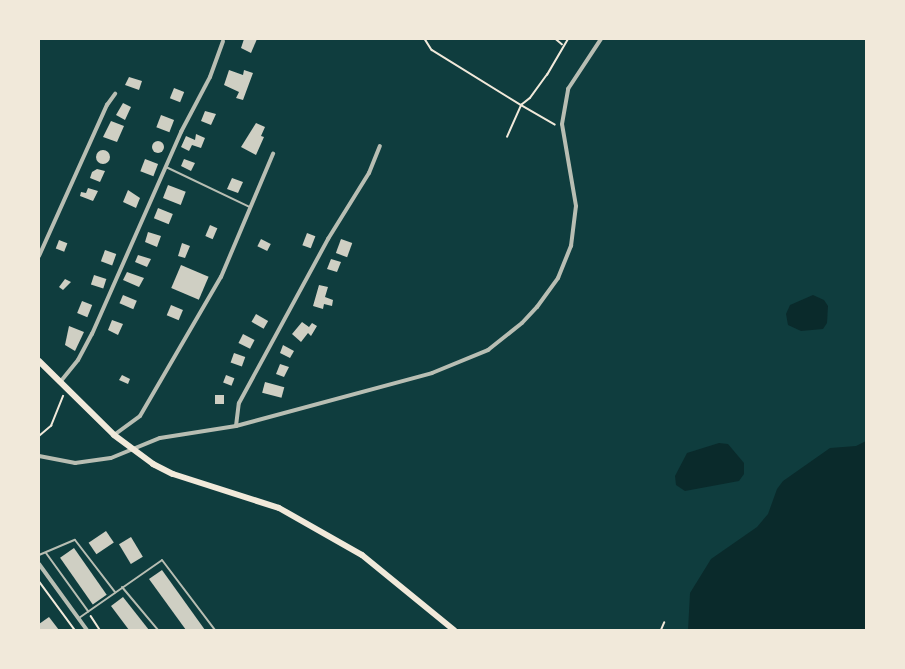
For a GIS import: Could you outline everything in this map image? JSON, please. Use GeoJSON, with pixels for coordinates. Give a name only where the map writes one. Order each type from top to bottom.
{"type":"FeatureCollection","features":[{"type":"Feature","properties":{"kind":"main road"},"geometry":{"type":"LineString","coordinates":[[39,361],[114,435],[132,449],[173,474],[279,508],[362,555],[454,630]]}},
{"type":"Feature","properties":{"kind":"street"},"geometry":{"type":"LineString","coordinates":[[39,456],[75,463],[111,458],[160,438],[236,426],[432,373],[488,350],[522,323],[558,278],[571,246],[576,206],[563,128],[568,89],[601,39]]}},
{"type":"Feature","properties":{"kind":"street"},"geometry":{"type":"LineString","coordinates":[[61,381],[78,360],[92,334],[166,167],[210,77],[223,41]]}},
{"type":"Feature","properties":{"kind":"street"},"geometry":{"type":"LineString","coordinates":[[39,256],[107,105],[116,94]]}},
{"type":"Feature","properties":{"kind":"street"},"geometry":{"type":"LineString","coordinates":[[236,426],[239,403],[328,239],[369,173],[380,146]]}},
{"type":"Feature","properties":{"kind":"street"},"geometry":{"type":"LineString","coordinates":[[114,435],[140,416],[221,277],[273,153]]}},
{"type":"Feature","properties":{"kind":"street"},"geometry":{"type":"LineString","coordinates":[[39,564],[87,630]]}},
{"type":"Feature","properties":{"kind":"lane"},"geometry":{"type":"LineString","coordinates":[[166,167],[250,208]]}},
{"type":"Feature","properties":{"kind":"lane"},"geometry":{"type":"LineString","coordinates":[[39,555],[75,540],[115,592]]}},
{"type":"Feature","properties":{"kind":"lane"},"geometry":{"type":"LineString","coordinates":[[46,553],[88,612]]}},
{"type":"Feature","properties":{"kind":"lane"},"geometry":{"type":"LineString","coordinates":[[78,618],[162,560],[215,630]]}},
{"type":"Feature","properties":{"kind":"lane"},"geometry":{"type":"LineString","coordinates":[[122,587],[158,630]]}},
{"type":"Feature","properties":{"kind":"path"},"geometry":{"type":"LineString","coordinates":[[425,39],[432,50],[520,105],[563,128]]}},
{"type":"Feature","properties":{"kind":"path"},"geometry":{"type":"LineString","coordinates":[[556,39],[563,45]]}},
{"type":"Feature","properties":{"kind":"path"},"geometry":{"type":"LineString","coordinates":[[520,105],[525,104],[547,75],[568,39]]}},
{"type":"Feature","properties":{"kind":"path"},"geometry":{"type":"LineString","coordinates":[[507,137],[520,105]]}},
{"type":"Feature","properties":{"kind":"path"},"geometry":{"type":"LineString","coordinates":[[39,436],[51,426],[63,396],[69,389]]}},
{"type":"Feature","properties":{"kind":"path"},"geometry":{"type":"LineString","coordinates":[[39,581],[75,630]]}},
{"type":"Feature","properties":{"kind":"path"},"geometry":{"type":"LineString","coordinates":[[88,612],[100,630]]}},
{"type":"Feature","properties":{"kind":"path"},"geometry":{"type":"LineString","coordinates":[[661,630],[664,622]]}},
{"type":"Feature","properties":{"kind":"water"},"geometry":{"type":"Polygon","coordinates":[[[813,295],[824,300],[828,306],[827,323],[823,329],[801,331],[788,325],[786,314],[790,305],[813,295]]]}},
{"type":"Feature","properties":{"kind":"water"},"geometry":{"type":"Polygon","coordinates":[[[866,441],[866,630],[688,630],[690,593],[711,559],[757,527],[768,514],[777,489],[783,481],[830,448],[856,446],[866,441]]]}},
{"type":"Feature","properties":{"kind":"water"},"geometry":{"type":"Polygon","coordinates":[[[719,443],[728,444],[744,463],[744,474],[739,481],[685,491],[676,485],[675,476],[687,453],[719,443]]]}},
{"type":"Feature","properties":{"kind":"building"},"geometry":{"type":"Polygon","coordinates":[[[244,39],[257,39],[251,53],[241,48],[244,39]]]}},
{"type":"Feature","properties":{"kind":"building"},"geometry":{"type":"Polygon","coordinates":[[[229,70],[243,75],[244,70],[253,73],[243,100],[236,98],[239,92],[224,85],[229,70]]]}},
{"type":"Feature","properties":{"kind":"building"},"geometry":{"type":"Polygon","coordinates":[[[129,77],[142,81],[139,90],[125,85],[129,77]]]}},
{"type":"Feature","properties":{"kind":"building"},"geometry":{"type":"Polygon","coordinates":[[[174,88],[184,92],[180,102],[170,98],[174,88]]]}},
{"type":"Feature","properties":{"kind":"building"},"geometry":{"type":"Polygon","coordinates":[[[123,103],[131,107],[125,120],[116,115],[123,103]]]}},
{"type":"Feature","properties":{"kind":"building"},"geometry":{"type":"Polygon","coordinates":[[[205,111],[216,114],[211,125],[201,121],[205,111]]]}},
{"type":"Feature","properties":{"kind":"building"},"geometry":{"type":"Polygon","coordinates":[[[161,115],[174,120],[169,132],[156,127],[161,115]]]}},
{"type":"Feature","properties":{"kind":"building"},"geometry":{"type":"Polygon","coordinates":[[[111,121],[124,126],[117,142],[103,137],[111,121]]]}},
{"type":"Feature","properties":{"kind":"building"},"geometry":{"type":"Polygon","coordinates":[[[256,123],[265,127],[261,136],[264,137],[256,155],[241,147],[256,123]]]}},
{"type":"Feature","properties":{"kind":"building"},"geometry":{"type":"Polygon","coordinates":[[[196,134],[205,138],[201,148],[192,145],[189,151],[181,147],[186,136],[195,140],[196,134]]]}},
{"type":"Feature","properties":{"kind":"building"},"geometry":{"type":"Polygon","coordinates":[[[160,141],[164,147],[160,153],[156,153],[152,145],[160,141]]]}},
{"type":"Feature","properties":{"kind":"building"},"geometry":{"type":"Polygon","coordinates":[[[103,150],[108,152],[110,157],[108,162],[103,164],[98,162],[96,157],[98,152],[103,150]]]}},
{"type":"Feature","properties":{"kind":"building"},"geometry":{"type":"Polygon","coordinates":[[[145,159],[158,164],[153,176],[140,171],[145,159]]]}},
{"type":"Feature","properties":{"kind":"building"},"geometry":{"type":"Polygon","coordinates":[[[184,159],[195,163],[191,171],[181,166],[184,159]]]}},
{"type":"Feature","properties":{"kind":"building"},"geometry":{"type":"Polygon","coordinates":[[[97,169],[105,171],[100,182],[90,178],[92,172],[97,169]]]}},
{"type":"Feature","properties":{"kind":"building"},"geometry":{"type":"Polygon","coordinates":[[[232,178],[243,182],[238,193],[227,189],[232,178]]]}},
{"type":"Feature","properties":{"kind":"building"},"geometry":{"type":"Polygon","coordinates":[[[168,185],[186,192],[181,205],[163,198],[168,185]]]}},
{"type":"Feature","properties":{"kind":"building"},"geometry":{"type":"Polygon","coordinates":[[[88,188],[98,191],[93,201],[80,196],[81,192],[86,193],[88,188]]]}},
{"type":"Feature","properties":{"kind":"building"},"geometry":{"type":"Polygon","coordinates":[[[128,190],[140,198],[136,208],[123,202],[128,190]]]}},
{"type":"Feature","properties":{"kind":"building"},"geometry":{"type":"Polygon","coordinates":[[[158,208],[173,214],[169,224],[154,218],[158,208]]]}},
{"type":"Feature","properties":{"kind":"building"},"geometry":{"type":"Polygon","coordinates":[[[210,225],[217,228],[213,239],[205,236],[210,225]]]}},
{"type":"Feature","properties":{"kind":"building"},"geometry":{"type":"Polygon","coordinates":[[[148,232],[161,236],[157,247],[145,242],[148,232]]]}},
{"type":"Feature","properties":{"kind":"building"},"geometry":{"type":"Polygon","coordinates":[[[307,233],[315,236],[311,248],[302,245],[307,233]]]}},
{"type":"Feature","properties":{"kind":"building"},"geometry":{"type":"Polygon","coordinates":[[[261,239],[271,244],[267,251],[257,246],[261,239]]]}},
{"type":"Feature","properties":{"kind":"building"},"geometry":{"type":"Polygon","coordinates":[[[341,239],[352,243],[347,257],[336,253],[341,239]]]}},
{"type":"Feature","properties":{"kind":"building"},"geometry":{"type":"Polygon","coordinates":[[[59,240],[67,243],[64,252],[56,248],[59,240]]]}},
{"type":"Feature","properties":{"kind":"building"},"geometry":{"type":"Polygon","coordinates":[[[182,243],[190,246],[185,258],[178,256],[182,243]]]}},
{"type":"Feature","properties":{"kind":"building"},"geometry":{"type":"Polygon","coordinates":[[[105,250],[116,254],[112,265],[101,261],[105,250]]]}},
{"type":"Feature","properties":{"kind":"building"},"geometry":{"type":"Polygon","coordinates":[[[138,255],[151,259],[147,267],[135,262],[138,255]]]}},
{"type":"Feature","properties":{"kind":"building"},"geometry":{"type":"Polygon","coordinates":[[[331,259],[341,262],[337,272],[327,269],[331,259]]]}},
{"type":"Feature","properties":{"kind":"building"},"geometry":{"type":"Polygon","coordinates":[[[181,265],[209,277],[199,300],[171,288],[181,265]]]}},
{"type":"Feature","properties":{"kind":"building"},"geometry":{"type":"Polygon","coordinates":[[[127,272],[144,278],[139,287],[123,280],[127,272]]]}},
{"type":"Feature","properties":{"kind":"building"},"geometry":{"type":"Polygon","coordinates":[[[94,275],[106,279],[103,289],[91,285],[94,275]]]}},
{"type":"Feature","properties":{"kind":"building"},"geometry":{"type":"Polygon","coordinates":[[[65,279],[71,282],[63,290],[59,287],[65,279]]]}},
{"type":"Feature","properties":{"kind":"building"},"geometry":{"type":"Polygon","coordinates":[[[319,285],[328,287],[325,297],[333,300],[332,306],[324,304],[323,309],[313,306],[319,285]]]}},
{"type":"Feature","properties":{"kind":"building"},"geometry":{"type":"Polygon","coordinates":[[[123,295],[137,301],[133,309],[119,303],[123,295]]]}},
{"type":"Feature","properties":{"kind":"building"},"geometry":{"type":"Polygon","coordinates":[[[82,301],[92,305],[87,317],[77,313],[82,301]]]}},
{"type":"Feature","properties":{"kind":"building"},"geometry":{"type":"Polygon","coordinates":[[[171,305],[183,310],[179,320],[167,315],[171,305]]]}},
{"type":"Feature","properties":{"kind":"building"},"geometry":{"type":"Polygon","coordinates":[[[256,314],[268,321],[264,329],[252,322],[256,314]]]}},
{"type":"Feature","properties":{"kind":"building"},"geometry":{"type":"Polygon","coordinates":[[[112,320],[123,324],[118,335],[108,330],[112,320]]]}},
{"type":"Feature","properties":{"kind":"building"},"geometry":{"type":"Polygon","coordinates":[[[302,322],[309,327],[312,323],[317,326],[311,336],[308,333],[301,342],[292,334],[302,322]]]}},
{"type":"Feature","properties":{"kind":"building"},"geometry":{"type":"Polygon","coordinates":[[[69,326],[84,332],[75,351],[65,345],[69,326]]]}},
{"type":"Feature","properties":{"kind":"building"},"geometry":{"type":"Polygon","coordinates":[[[243,334],[255,340],[250,349],[238,343],[243,334]]]}},
{"type":"Feature","properties":{"kind":"building"},"geometry":{"type":"Polygon","coordinates":[[[283,345],[294,351],[290,358],[280,353],[283,345]]]}},
{"type":"Feature","properties":{"kind":"building"},"geometry":{"type":"Polygon","coordinates":[[[234,353],[245,357],[242,367],[231,362],[234,353]]]}},
{"type":"Feature","properties":{"kind":"building"},"geometry":{"type":"Polygon","coordinates":[[[280,364],[289,367],[284,377],[276,374],[280,364]]]}},
{"type":"Feature","properties":{"kind":"building"},"geometry":{"type":"Polygon","coordinates":[[[122,375],[130,379],[128,384],[119,380],[122,375]]]}},
{"type":"Feature","properties":{"kind":"building"},"geometry":{"type":"Polygon","coordinates":[[[226,375],[234,378],[232,386],[223,382],[226,375]]]}},
{"type":"Feature","properties":{"kind":"building"},"geometry":{"type":"Polygon","coordinates":[[[265,382],[284,387],[281,398],[262,393],[265,382]]]}},
{"type":"Feature","properties":{"kind":"building"},"geometry":{"type":"Polygon","coordinates":[[[215,395],[224,395],[224,404],[215,404],[215,395]]]}},
{"type":"Feature","properties":{"kind":"building"},"geometry":{"type":"Polygon","coordinates":[[[106,531],[114,543],[96,554],[89,543],[106,531]]]}},
{"type":"Feature","properties":{"kind":"building"},"geometry":{"type":"Polygon","coordinates":[[[131,537],[143,557],[131,564],[119,544],[131,537]]]}},
{"type":"Feature","properties":{"kind":"building"},"geometry":{"type":"Polygon","coordinates":[[[74,548],[107,595],[93,604],[60,558],[74,548]]]}},
{"type":"Feature","properties":{"kind":"building"},"geometry":{"type":"Polygon","coordinates":[[[162,570],[205,630],[186,630],[149,579],[162,570]]]}},
{"type":"Feature","properties":{"kind":"building"},"geometry":{"type":"Polygon","coordinates":[[[123,597],[149,630],[129,630],[111,606],[123,597]]]}},
{"type":"Feature","properties":{"kind":"building"},"geometry":{"type":"Polygon","coordinates":[[[49,617],[59,630],[40,630],[39,624],[49,617]]]}}]}
